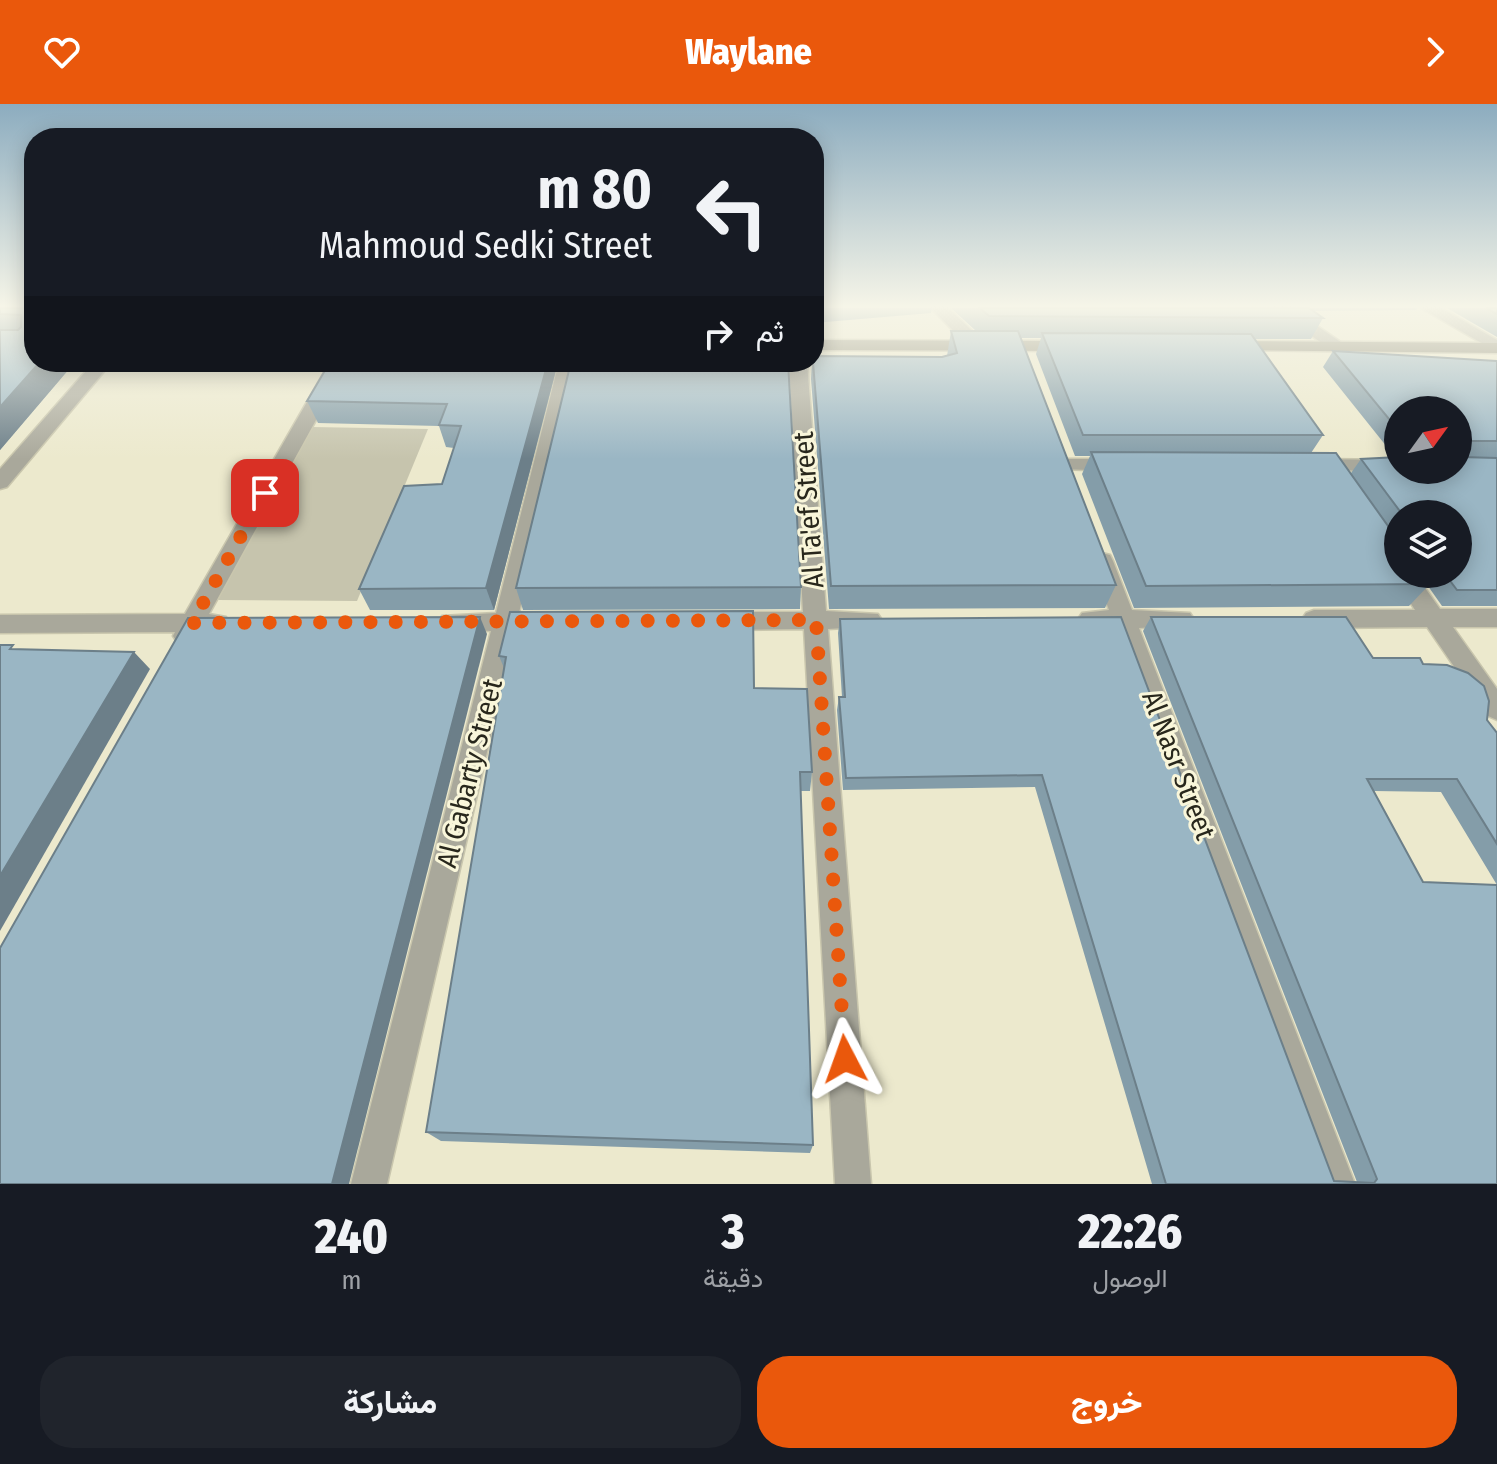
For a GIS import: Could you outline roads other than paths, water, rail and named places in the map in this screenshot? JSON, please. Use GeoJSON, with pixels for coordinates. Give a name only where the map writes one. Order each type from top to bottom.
{"type":"FeatureCollection","features":[{"type":"Feature","properties":{"kind":"street"},"geometry":{"type":"LineString","coordinates":[[1026,358],[1032,376]]}},
{"type":"Feature","properties":{"kind":"street"},"geometry":{"type":"LineString","coordinates":[[1256,358],[1264,370]]}},
{"type":"Feature","properties":{"kind":"street"},"geometry":{"type":"LineString","coordinates":[[0,482],[94,372]]}},
{"type":"Feature","properties":{"kind":"street"},"geometry":{"type":"LineString","coordinates":[[177,651],[333,372]]}},
{"type":"Feature","properties":{"kind":"street","name":"Al Gabarty Street"},"geometry":{"type":"LineString","coordinates":[[369,1184],[566,372]]}},
{"type":"Feature","properties":{"kind":"street","name":"Al Ta'ef Street"},"geometry":{"type":"LineString","coordinates":[[799,372],[853,1184]]}},
{"type":"Feature","properties":{"kind":"street"},"geometry":{"type":"LineString","coordinates":[[1054,435],[1076,493]]}},
{"type":"Feature","properties":{"kind":"street"},"geometry":{"type":"LineString","coordinates":[[1312,442],[1346,491]]}},
{"type":"Feature","properties":{"kind":"street"},"geometry":{"type":"LineString","coordinates":[[1066,465],[1143,465]]}},
{"type":"Feature","properties":{"kind":"street"},"geometry":{"type":"LineString","coordinates":[[1298,465],[1384,466]]}},
{"type":"Feature","properties":{"kind":"street","name":"Al Nasr Street"},"geometry":{"type":"LineString","coordinates":[[1092,535],[1337,1184]]}},
{"type":"Feature","properties":{"kind":"street"},"geometry":{"type":"LineString","coordinates":[[1413,588],[1497,709]]}},
{"type":"Feature","properties":{"kind":"street"},"geometry":{"type":"LineString","coordinates":[[1294,619],[1497,618]]}},
{"type":"Feature","properties":{"kind":"street"},"geometry":{"type":"LineString","coordinates":[[1063,619],[1201,619]]}},
{"type":"Feature","properties":{"kind":"street"},"geometry":{"type":"LineString","coordinates":[[692,621],[893,620]]}},
{"type":"Feature","properties":{"kind":"street"},"geometry":{"type":"LineString","coordinates":[[427,622],[567,622]]}},
{"type":"Feature","properties":{"kind":"street"},"geometry":{"type":"LineString","coordinates":[[0,624],[239,623]]}}]}
